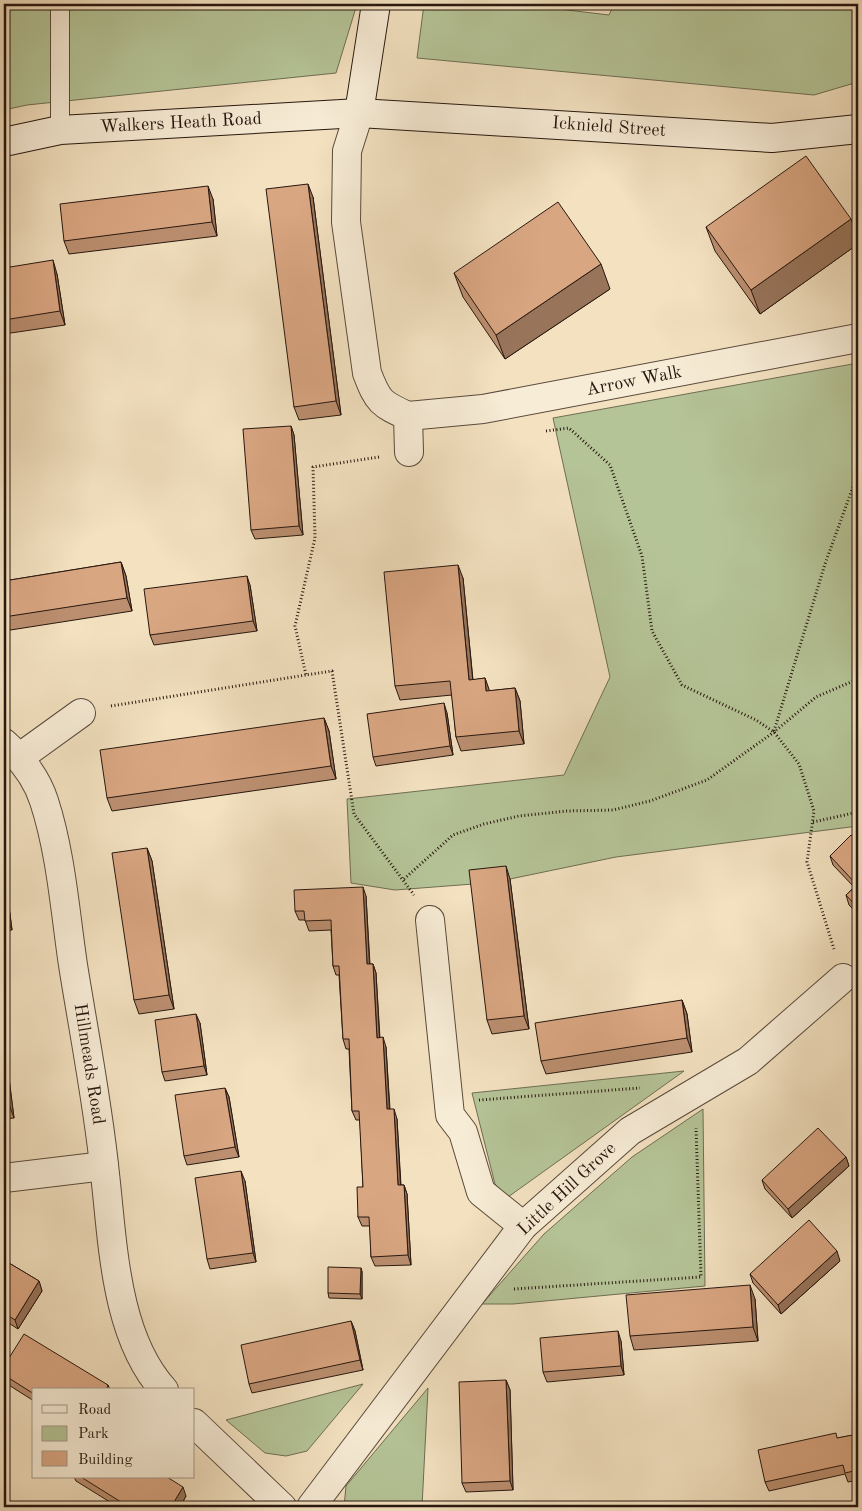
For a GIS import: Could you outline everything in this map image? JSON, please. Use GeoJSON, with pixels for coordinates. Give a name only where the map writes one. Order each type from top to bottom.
{"type":"FeatureCollection","features":[{"type":"Feature","properties":{"kind":"street","name":"Arrow Walk"},"geometry":{"type":"LineString","coordinates":[[376,4],[359,113],[347,152],[346,222],[367,373],[375,393],[384,405],[408,416],[483,409],[858,338]]}},
{"type":"Feature","properties":{"kind":"street","name":"Walkers Heath Road"},"geometry":{"type":"LineString","coordinates":[[4,142],[60,130],[359,113]]}},
{"type":"Feature","properties":{"kind":"street","name":"Icknield Street"},"geometry":{"type":"LineString","coordinates":[[359,113],[772,138],[858,129]]}},
{"type":"Feature","properties":{"kind":"street"},"geometry":{"type":"LineString","coordinates":[[408,416],[409,452]]}},
{"type":"Feature","properties":{"kind":"street"},"geometry":{"type":"LineString","coordinates":[[12,750],[81,712]]}},
{"type":"Feature","properties":{"kind":"street","name":"Hillmeads Road"},"geometry":{"type":"LineString","coordinates":[[12,750],[44,799],[56,854],[104,1166],[116,1276],[131,1332],[151,1376],[162,1388]]}},
{"type":"Feature","properties":{"kind":"street"},"geometry":{"type":"LineString","coordinates":[[430,920],[450,1115],[462,1132],[481,1192],[523,1226]]}},
{"type":"Feature","properties":{"kind":"street","name":"Little Hill Grove"},"geometry":{"type":"LineString","coordinates":[[311,1507],[523,1226],[630,1131],[748,1061],[843,978]]}},
{"type":"Feature","properties":{"kind":"street"},"geometry":{"type":"LineString","coordinates":[[4,1178],[104,1166]]}},
{"type":"Feature","properties":{"kind":"street"},"geometry":{"type":"LineString","coordinates":[[195,1424],[282,1507]]}},
{"type":"Feature","properties":{"kind":"lane"},"geometry":{"type":"LineString","coordinates":[[60,4],[60,130]]}},
{"type":"Feature","properties":{"kind":"path"},"geometry":{"type":"LineString","coordinates":[[541,432],[569,428],[610,465],[642,556],[652,631],[682,685],[756,720],[774,732],[799,764],[814,811],[807,862],[843,978]]}},
{"type":"Feature","properties":{"kind":"path"},"geometry":{"type":"LineString","coordinates":[[306,675],[296,626],[315,538],[313,467],[409,452]]}},
{"type":"Feature","properties":{"kind":"path"},"geometry":{"type":"LineString","coordinates":[[774,732],[825,564],[858,473]]}},
{"type":"Feature","properties":{"kind":"path"},"geometry":{"type":"LineString","coordinates":[[81,712],[134,700],[332,672],[354,814],[404,879],[430,920]]}},
{"type":"Feature","properties":{"kind":"path"},"geometry":{"type":"LineString","coordinates":[[404,879],[453,835],[484,824],[519,816],[567,811],[613,810],[650,801],[707,780],[774,732],[816,697],[858,679]]}},
{"type":"Feature","properties":{"kind":"path"},"geometry":{"type":"LineString","coordinates":[[813,822],[858,812]]}},
{"type":"Feature","properties":{"kind":"path"},"geometry":{"type":"LineString","coordinates":[[530,1506],[619,1503],[652,1507]]}},
{"type":"Feature","properties":{"kind":"green space"},"geometry":{"type":"Polygon","coordinates":[[[4,4],[357,4],[336,73],[27,105],[4,110],[4,4]]]}},
{"type":"Feature","properties":{"kind":"green space"},"geometry":{"type":"Polygon","coordinates":[[[424,4],[517,4],[609,15],[614,4],[858,4],[858,82],[814,95],[417,58],[424,4]]]}},
{"type":"Feature","properties":{"kind":"green space"},"geometry":{"type":"Polygon","coordinates":[[[858,363],[858,826],[616,857],[510,879],[473,884],[395,890],[351,883],[347,799],[564,775],[610,677],[553,418],[858,363]]]}},
{"type":"Feature","properties":{"kind":"green space"},"geometry":{"type":"Polygon","coordinates":[[[684,1071],[508,1197],[495,1184],[472,1093],[684,1071]]]}},
{"type":"Feature","properties":{"kind":"green space"},"geometry":{"type":"Polygon","coordinates":[[[703,1109],[705,1286],[513,1304],[482,1304],[544,1234],[632,1157],[703,1109]]]}},
{"type":"Feature","properties":{"kind":"green space"},"geometry":{"type":"Polygon","coordinates":[[[363,1384],[307,1451],[286,1456],[265,1453],[226,1420],[363,1384]]]}},
{"type":"Feature","properties":{"kind":"green space"},"geometry":{"type":"Polygon","coordinates":[[[428,1388],[422,1507],[344,1507],[346,1486],[428,1388]]]}},
{"type":"Feature","properties":{"kind":"building"},"geometry":{"type":"Polygon","coordinates":[[[806,156],[851,219],[751,290],[706,227],[806,156]]]}},
{"type":"Feature","properties":{"kind":"building"},"geometry":{"type":"Polygon","coordinates":[[[308,184],[336,401],[294,407],[266,189],[308,184]]]}},
{"type":"Feature","properties":{"kind":"building"},"geometry":{"type":"Polygon","coordinates":[[[208,186],[212,222],[64,241],[60,204],[208,186]]]}},
{"type":"Feature","properties":{"kind":"building"},"geometry":{"type":"Polygon","coordinates":[[[558,202],[601,264],[496,335],[454,273],[558,202]]]}},
{"type":"Feature","properties":{"kind":"building"},"geometry":{"type":"Polygon","coordinates":[[[53,260],[60,311],[4,320],[4,268],[53,260]]]}},
{"type":"Feature","properties":{"kind":"building"},"geometry":{"type":"Polygon","coordinates":[[[291,426],[299,526],[251,530],[243,429],[291,426]]]}},
{"type":"Feature","properties":{"kind":"building"},"geometry":{"type":"Polygon","coordinates":[[[121,562],[127,598],[4,617],[4,581],[121,562]]]}},
{"type":"Feature","properties":{"kind":"building"},"geometry":{"type":"Polygon","coordinates":[[[458,565],[469,680],[485,678],[486,691],[515,688],[519,731],[456,737],[450,681],[395,686],[384,572],[458,565]]]}},
{"type":"Feature","properties":{"kind":"building"},"geometry":{"type":"Polygon","coordinates":[[[247,576],[253,621],[150,635],[144,589],[247,576]]]}},
{"type":"Feature","properties":{"kind":"building"},"geometry":{"type":"Polygon","coordinates":[[[444,703],[450,746],[373,757],[367,714],[444,703]]]}},
{"type":"Feature","properties":{"kind":"building"},"geometry":{"type":"Polygon","coordinates":[[[324,718],[331,766],[107,798],[100,750],[324,718]]]}},
{"type":"Feature","properties":{"kind":"building"},"geometry":{"type":"Polygon","coordinates":[[[851,835],[858,842],[858,908],[846,895],[857,885],[830,856],[851,835]]]}},
{"type":"Feature","properties":{"kind":"building"},"geometry":{"type":"Polygon","coordinates":[[[147,848],[169,995],[134,1000],[112,853],[147,848]]]}},
{"type":"Feature","properties":{"kind":"building"},"geometry":{"type":"Polygon","coordinates":[[[506,866],[524,1016],[487,1020],[469,870],[506,866]]]}},
{"type":"Feature","properties":{"kind":"building"},"geometry":{"type":"Polygon","coordinates":[[[4,885],[8,921],[4,922],[4,885]]]}},
{"type":"Feature","properties":{"kind":"building"},"geometry":{"type":"Polygon","coordinates":[[[363,887],[367,964],[373,964],[377,1038],[383,1037],[387,1109],[394,1109],[398,1185],[404,1185],[408,1255],[371,1257],[369,1217],[358,1217],[357,1187],[363,1187],[359,1111],[352,1111],[349,1039],[343,1039],[339,966],[333,966],[331,920],[305,921],[304,911],[295,911],[294,890],[363,887]]]}},
{"type":"Feature","properties":{"kind":"building"},"geometry":{"type":"Polygon","coordinates":[[[682,1000],[687,1038],[541,1061],[535,1023],[682,1000]]]}},
{"type":"Feature","properties":{"kind":"building"},"geometry":{"type":"Polygon","coordinates":[[[196,1014],[204,1066],[162,1072],[155,1020],[196,1014]]]}},
{"type":"Feature","properties":{"kind":"building"},"geometry":{"type":"Polygon","coordinates":[[[4,1063],[9,1104],[4,1105],[4,1063]]]}},
{"type":"Feature","properties":{"kind":"building"},"geometry":{"type":"Polygon","coordinates":[[[225,1088],[235,1147],[184,1156],[175,1095],[225,1088]]]}},
{"type":"Feature","properties":{"kind":"building"},"geometry":{"type":"Polygon","coordinates":[[[818,1128],[846,1157],[788,1209],[762,1180],[818,1128]]]}},
{"type":"Feature","properties":{"kind":"building"},"geometry":{"type":"Polygon","coordinates":[[[241,1171],[253,1253],[207,1259],[195,1178],[241,1171]]]}},
{"type":"Feature","properties":{"kind":"building"},"geometry":{"type":"Polygon","coordinates":[[[809,1220],[837,1251],[778,1305],[750,1274],[809,1220]]]}},
{"type":"Feature","properties":{"kind":"building"},"geometry":{"type":"Polygon","coordinates":[[[4,1260],[39,1281],[15,1320],[4,1313],[4,1260]]]}},
{"type":"Feature","properties":{"kind":"building"},"geometry":{"type":"Polygon","coordinates":[[[328,1267],[361,1268],[360,1294],[328,1293],[328,1267]]]}},
{"type":"Feature","properties":{"kind":"building"},"geometry":{"type":"Polygon","coordinates":[[[750,1285],[753,1327],[630,1336],[626,1295],[750,1285]]]}},
{"type":"Feature","properties":{"kind":"building"},"geometry":{"type":"Polygon","coordinates":[[[351,1321],[360,1360],[249,1384],[241,1345],[351,1321]]]}},
{"type":"Feature","properties":{"kind":"building"},"geometry":{"type":"Polygon","coordinates":[[[618,1331],[621,1366],[543,1372],[540,1338],[618,1331]]]}},
{"type":"Feature","properties":{"kind":"building"},"geometry":{"type":"Polygon","coordinates":[[[24,1334],[108,1385],[107,1388],[32,1388],[32,1393],[4,1375],[4,1366],[24,1334]]]}},
{"type":"Feature","properties":{"kind":"building"},"geometry":{"type":"Polygon","coordinates":[[[506,1380],[510,1481],[462,1483],[459,1382],[506,1380]]]}},
{"type":"Feature","properties":{"kind":"building"},"geometry":{"type":"Polygon","coordinates":[[[836,1433],[837,1438],[858,1434],[858,1470],[845,1473],[843,1465],[765,1482],[758,1450],[836,1433]]]}},
{"type":"Feature","properties":{"kind":"building"},"geometry":{"type":"Polygon","coordinates":[[[83,1478],[169,1478],[183,1487],[171,1507],[129,1507],[83,1478]]]}},
{"type":"Feature","properties":{"kind":"building"},"geometry":{"type":"Polygon","coordinates":[[[538,1504],[538,1507],[493,1507],[538,1504]]]}}]}
